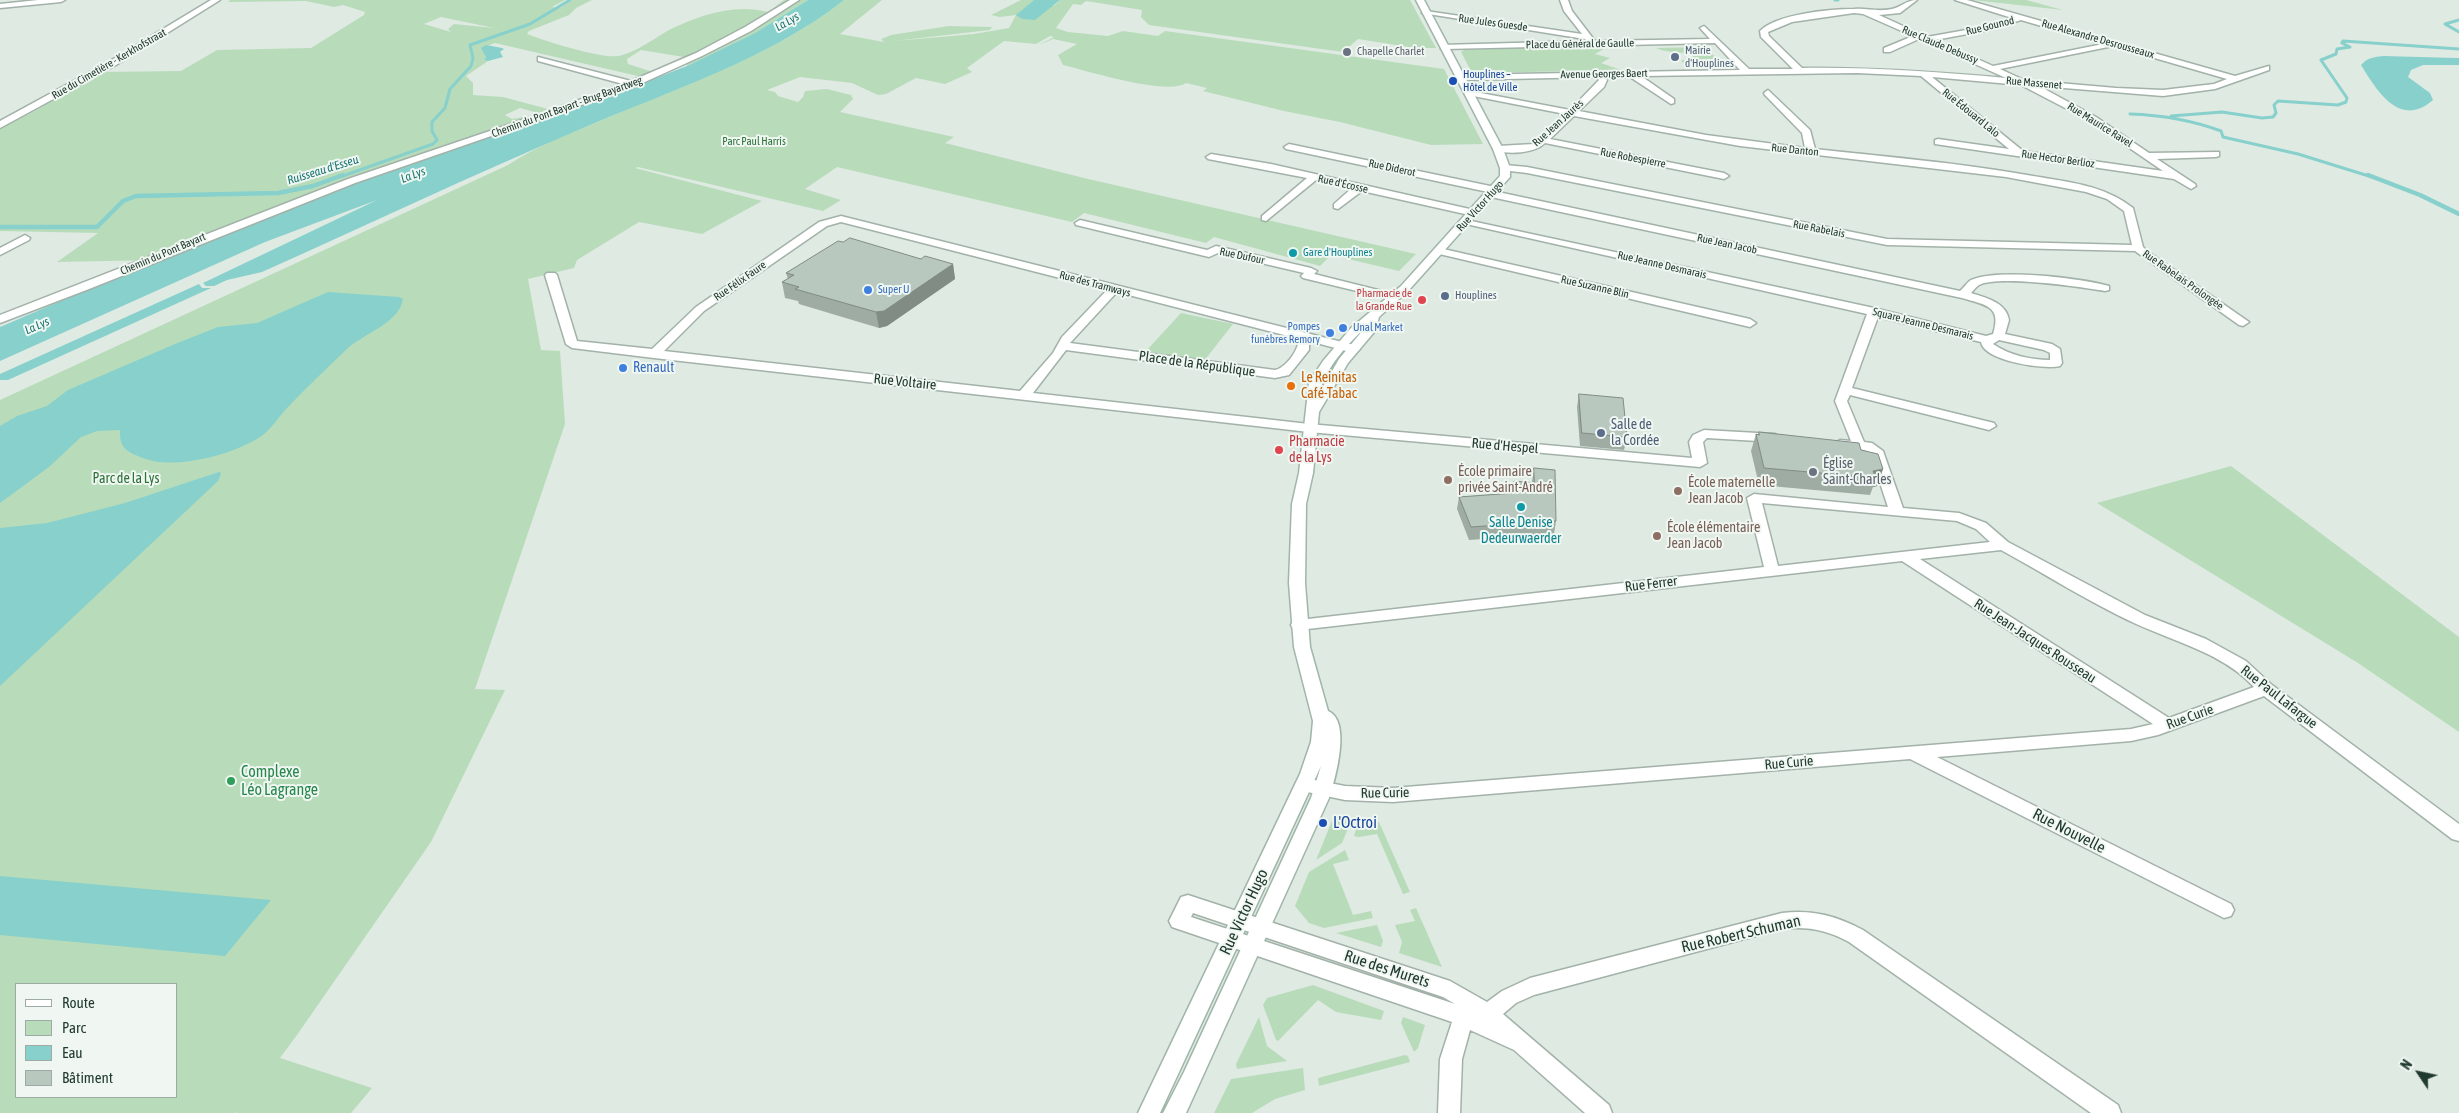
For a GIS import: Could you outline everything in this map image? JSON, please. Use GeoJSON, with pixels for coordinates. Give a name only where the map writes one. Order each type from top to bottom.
{"type":"FeatureCollection","features":[{"type":"Feature","properties":{"kind":"street"},"geometry":{"type":"LineString","coordinates":[[0,6],[61,0]]}},
{"type":"Feature","properties":{"kind":"street","name":"Rue du Cimetière - Kerkhofstraat"},"geometry":{"type":"LineString","coordinates":[[0,125],[113,63],[216,0]]}},
{"type":"Feature","properties":{"kind":"street","name":"Chemin du Pont Bayart - Brug Bayartweg"},"geometry":{"type":"LineString","coordinates":[[327,190],[531,121],[628,83],[737,35],[795,0]]}},
{"type":"Feature","properties":{"kind":"street","name":"Rue Victor Hugo"},"geometry":{"type":"LineString","coordinates":[[1149,1113],[1235,929],[1314,787],[1330,765],[1332,742],[1329,724],[1320,706],[1306,664],[1297,584],[1299,504],[1306,473],[1311,421],[1343,362],[1347,348],[1369,331],[1379,312],[1439,251],[1504,180],[1505,168],[1498,149],[1420,0]]}},
{"type":"Feature","properties":{"kind":"street"},"geometry":{"type":"LineString","coordinates":[[1564,0],[1568,11],[1592,41]]}},
{"type":"Feature","properties":{"kind":"street"},"geometry":{"type":"LineString","coordinates":[[1871,14],[1897,11],[1913,0]]}},
{"type":"Feature","properties":{"kind":"street","name":"Rue Alexandre Desrousseaux"},"geometry":{"type":"LineString","coordinates":[[1959,0],[2236,80]]}},
{"type":"Feature","properties":{"kind":"street","name":"Rue Claude Debussy"},"geometry":{"type":"LineString","coordinates":[[1799,70],[1765,38],[1765,30],[1776,23],[1854,11],[1871,14],[2024,82]]}},
{"type":"Feature","properties":{"kind":"street","name":"Rue Jules Guesde"},"geometry":{"type":"LineString","coordinates":[[1426,13],[1592,41]]}},
{"type":"Feature","properties":{"kind":"street","name":"Rue Gounod"},"geometry":{"type":"LineString","coordinates":[[1887,50],[1924,38],[1989,28],[2022,17]]}},
{"type":"Feature","properties":{"kind":"street"},"geometry":{"type":"LineString","coordinates":[[1704,28],[1746,71]]}},
{"type":"Feature","properties":{"kind":"street","name":"Place du Général de Gaulle"},"geometry":{"type":"LineString","coordinates":[[1444,47],[1592,41],[1717,41]]}},
{"type":"Feature","properties":{"kind":"street"},"geometry":{"type":"LineString","coordinates":[[1994,68],[2114,44]]}},
{"type":"Feature","properties":{"kind":"street"},"geometry":{"type":"LineString","coordinates":[[541,58],[628,83]]}},
{"type":"Feature","properties":{"kind":"street","name":"Rue Massenet"},"geometry":{"type":"LineString","coordinates":[[1799,70],[1922,73],[2116,91],[2163,92],[2207,88],[2236,80],[2266,68]]}},
{"type":"Feature","properties":{"kind":"street","name":"Avenue Georges Baert"},"geometry":{"type":"LineString","coordinates":[[1462,77],[1799,70]]}},
{"type":"Feature","properties":{"kind":"street","name":"Rue Édouard Lalo"},"geometry":{"type":"LineString","coordinates":[[1922,73],[2020,154]]}},
{"type":"Feature","properties":{"kind":"street","name":"Rue Jean Jaurès"},"geometry":{"type":"LineString","coordinates":[[1498,149],[1530,148],[1543,140],[1602,82],[1599,74]]}},
{"type":"Feature","properties":{"kind":"street"},"geometry":{"type":"LineString","coordinates":[[1630,74],[1671,101]]}},
{"type":"Feature","properties":{"kind":"street","name":"Rue Maurice Ravel"},"geometry":{"type":"LineString","coordinates":[[2024,82],[2084,114],[2191,186]]}},
{"type":"Feature","properties":{"kind":"street","name":"Rue Danton"},"geometry":{"type":"LineString","coordinates":[[1468,92],[1730,142],[1954,166],[2010,174],[2083,189],[2122,204]]}},
{"type":"Feature","properties":{"kind":"street"},"geometry":{"type":"LineString","coordinates":[[1768,93],[1807,132],[1810,151]]}},
{"type":"Feature","properties":{"kind":"street","name":"Rue Robespierre"},"geometry":{"type":"LineString","coordinates":[[1543,140],[1724,176]]}},
{"type":"Feature","properties":{"kind":"street","name":"Rue Hector Berlioz"},"geometry":{"type":"LineString","coordinates":[[1938,142],[2177,176]]}},
{"type":"Feature","properties":{"kind":"street","name":"Rue Diderot"},"geometry":{"type":"LineString","coordinates":[[1288,147],[1493,192]]}},
{"type":"Feature","properties":{"kind":"street","name":"Rue Maurice Ravel"},"geometry":{"type":"LineString","coordinates":[[2148,156],[2216,154]]}},
{"type":"Feature","properties":{"kind":"street","name":"Rue d'Écosse"},"geometry":{"type":"LineString","coordinates":[[1212,157],[1271,167],[1470,217]]}},
{"type":"Feature","properties":{"kind":"street","name":"Rue Rabelais"},"geometry":{"type":"LineString","coordinates":[[1505,168],[1527,170],[1887,242],[2138,248]]}},
{"type":"Feature","properties":{"kind":"street"},"geometry":{"type":"LineString","coordinates":[[1266,218],[1313,178]]}},
{"type":"Feature","properties":{"kind":"street"},"geometry":{"type":"LineString","coordinates":[[1338,206],[1359,188]]}},
{"type":"Feature","properties":{"kind":"street","name":"Chemin du Pont Bayart"},"geometry":{"type":"LineString","coordinates":[[0,319],[86,287],[228,227],[327,190]]}},
{"type":"Feature","properties":{"kind":"street","name":"Rue Jean Jacob"},"geometry":{"type":"LineString","coordinates":[[1493,192],[1963,295]]}},
{"type":"Feature","properties":{"kind":"street","name":"Rue Rabelais Prolongée"},"geometry":{"type":"LineString","coordinates":[[2122,204],[2131,213],[2138,248],[2243,322]]}},
{"type":"Feature","properties":{"kind":"street","name":"Rue Jeanne Desmarais"},"geometry":{"type":"LineString","coordinates":[[1470,217],[1858,309]]}},
{"type":"Feature","properties":{"kind":"street","name":"Rue des Tramways"},"geometry":{"type":"LineString","coordinates":[[836,219],[847,220],[1347,348]]}},
{"type":"Feature","properties":{"kind":"street","name":"Rue Félix Faure"},"geometry":{"type":"LineString","coordinates":[[654,354],[706,305],[823,224],[836,219]]}},
{"type":"Feature","properties":{"kind":"street","name":"Rue Dufour"},"geometry":{"type":"LineString","coordinates":[[1080,223],[1209,254],[1216,249],[1225,251],[1311,272],[1307,276],[1394,297]]}},
{"type":"Feature","properties":{"kind":"street"},"geometry":{"type":"LineString","coordinates":[[0,252],[26,238]]}},
{"type":"Feature","properties":{"kind":"street","name":"Rue Suzanne Blin"},"geometry":{"type":"LineString","coordinates":[[1439,251],[1750,323]]}},
{"type":"Feature","properties":{"kind":"street","name":"Rue Voltaire"},"geometry":{"type":"LineString","coordinates":[[551,275],[572,344],[1024,395],[1311,421]]}},
{"type":"Feature","properties":{"kind":"street"},"geometry":{"type":"LineString","coordinates":[[1963,295],[1974,283],[1991,279],[2058,280],[2105,288]]}},
{"type":"Feature","properties":{"kind":"street"},"geometry":{"type":"LineString","coordinates":[[1024,395],[1066,340],[1114,289]]}},
{"type":"Feature","properties":{"kind":"street","name":"Square Jeanne Desmarais"},"geometry":{"type":"LineString","coordinates":[[1858,309],[1992,338],[2002,321],[2001,314],[1988,304],[1963,295]]}},
{"type":"Feature","properties":{"kind":"street"},"geometry":{"type":"LineString","coordinates":[[1859,445],[1841,403],[1874,312]]}},
{"type":"Feature","properties":{"kind":"street","name":"Place de la République"},"geometry":{"type":"LineString","coordinates":[[1063,346],[1275,374],[1285,372],[1303,350],[1304,343],[1298,337]]}},
{"type":"Feature","properties":{"kind":"street"},"geometry":{"type":"LineString","coordinates":[[1845,390],[1989,426]]}},
{"type":"Feature","properties":{"kind":"street","name":"Rue d'Hespel"},"geometry":{"type":"LineString","coordinates":[[1311,421],[1700,463],[1696,442],[1704,434],[1794,440]]}},
{"type":"Feature","properties":{"kind":"street"},"geometry":{"type":"LineString","coordinates":[[1822,442],[1859,445],[1876,451],[1897,512]]}},
{"type":"Feature","properties":{"kind":"street","name":"Rue Paul Lafargue"},"geometry":{"type":"LineString","coordinates":[[1772,570],[1754,498],[1959,517],[1981,526],[2003,545],[2139,619],[2200,643],[2252,674],[2266,689],[2459,834]]}},
{"type":"Feature","properties":{"kind":"street","name":"Rue Ferrer"},"geometry":{"type":"LineString","coordinates":[[1300,624],[2003,545]]}},
{"type":"Feature","properties":{"kind":"street","name":"Rue Jean-Jacques Rousseau"},"geometry":{"type":"LineString","coordinates":[[1904,556],[2167,726]]}},
{"type":"Feature","properties":{"kind":"street","name":"Rue Curie"},"geometry":{"type":"LineString","coordinates":[[1314,787],[1360,794],[1393,795],[2131,735],[2167,726],[2266,689]]}},
{"type":"Feature","properties":{"kind":"street","name":"Rue Nouvelle"},"geometry":{"type":"LineString","coordinates":[[1914,753],[2224,910]]}},
{"type":"Feature","properties":{"kind":"street","name":"Rue Victor Hugo"},"geometry":{"type":"LineString","coordinates":[[1174,1113],[1192,1079],[1257,936],[1314,787]]}},
{"type":"Feature","properties":{"kind":"street","name":"Rue Robert Schuman"},"geometry":{"type":"LineString","coordinates":[[1476,1014],[1530,987],[1782,920],[1815,919],[1836,925],[1856,936],[2110,1113]]}},
{"type":"Feature","properties":{"kind":"street","name":"Rue des Murets"},"geometry":{"type":"LineString","coordinates":[[1235,929],[1476,1014],[1520,1043],[1601,1113]]}},
{"type":"Feature","properties":{"kind":"street"},"geometry":{"type":"LineString","coordinates":[[1450,1113],[1451,1051],[1476,1014]]}},
{"type":"Feature","properties":{"kind":"green space"},"geometry":{"type":"Polygon","coordinates":[[[230,0],[565,0],[552,7],[560,8],[572,0],[592,0],[576,8],[569,15],[529,31],[527,34],[573,49],[600,55],[619,56],[632,51],[669,30],[705,15],[743,9],[768,12],[784,0],[808,0],[755,33],[687,66],[684,57],[641,50],[627,59],[628,64],[653,72],[642,77],[495,43],[482,48],[486,57],[484,60],[488,61],[466,76],[473,83],[473,95],[503,97],[548,109],[538,113],[520,108],[505,115],[512,119],[524,117],[527,121],[158,260],[57,262],[98,233],[0,231],[0,128],[33,112],[102,72],[181,71],[217,50],[311,48],[364,15],[365,12],[343,5],[334,7],[306,1],[228,2],[230,0]],[[441,17],[424,24],[451,32],[448,29],[454,24],[494,28],[441,17]]]}},
{"type":"Feature","properties":{"kind":"green space"},"geometry":{"type":"Polygon","coordinates":[[[844,0],[882,0],[840,34],[884,42],[881,39],[891,35],[949,26],[992,27],[990,30],[894,41],[974,34],[1009,28],[1016,15],[1000,17],[991,15],[1021,0],[1034,0],[1017,15],[1055,5],[1060,0],[1410,0],[1436,48],[1415,48],[1358,39],[1343,52],[1149,25],[1141,17],[1142,10],[1086,1],[1081,5],[1073,4],[1056,28],[1068,32],[1108,36],[1123,31],[1158,36],[1165,31],[1444,69],[1483,144],[1431,145],[1203,91],[1207,88],[1186,83],[1162,87],[1108,77],[1063,65],[1058,55],[1077,44],[1053,39],[1039,45],[1054,37],[1050,36],[1036,44],[1004,41],[967,68],[972,72],[945,84],[916,78],[886,94],[878,95],[852,83],[800,77],[767,90],[775,92],[778,96],[798,102],[803,97],[805,91],[827,89],[851,95],[853,99],[840,112],[954,137],[945,143],[1084,178],[1416,254],[1399,271],[1331,255],[1320,266],[1214,237],[1206,243],[1084,213],[1072,222],[837,167],[805,189],[841,200],[823,211],[638,167],[635,168],[762,201],[702,234],[639,222],[577,260],[574,268],[528,279],[541,350],[560,351],[565,424],[475,689],[505,690],[431,842],[280,1058],[372,1088],[351,1113],[236,1113],[237,1111],[235,1113],[0,1113],[0,400],[508,165],[553,141],[695,82],[787,38],[844,0]]]}},
{"type":"Feature","properties":{"kind":"green space"},"geometry":{"type":"Polygon","coordinates":[[[1973,0],[2026,0],[2063,10],[1973,0]]]}},
{"type":"Feature","properties":{"kind":"green space"},"geometry":{"type":"Polygon","coordinates":[[[1607,47],[1595,54],[1610,58],[1601,63],[1621,70],[1477,73],[1471,71],[1461,52],[1464,50],[1607,47]]]}},
{"type":"Feature","properties":{"kind":"green space"},"geometry":{"type":"Polygon","coordinates":[[[1704,47],[1721,62],[1707,66],[1690,66],[1682,62],[1682,60],[1696,60],[1690,53],[1656,48],[1704,47]]]}},
{"type":"Feature","properties":{"kind":"green space"},"geometry":{"type":"Polygon","coordinates":[[[1181,313],[1233,324],[1204,361],[1146,351],[1181,313]]]}},
{"type":"Feature","properties":{"kind":"green space"},"geometry":{"type":"Polygon","coordinates":[[[2231,466],[2459,637],[2459,732],[2358,663],[2097,503],[2231,466]]]}},
{"type":"Feature","properties":{"kind":"green space"},"geometry":{"type":"Polygon","coordinates":[[[1334,816],[1351,821],[1342,843],[1316,860],[1334,816]]]}},
{"type":"Feature","properties":{"kind":"green space"},"geometry":{"type":"Polygon","coordinates":[[[1379,822],[1410,892],[1403,894],[1377,834],[1354,836],[1358,823],[1365,825],[1379,822]]]}},
{"type":"Feature","properties":{"kind":"green space"},"geometry":{"type":"Polygon","coordinates":[[[1345,850],[1349,860],[1333,864],[1353,915],[1371,911],[1373,918],[1324,928],[1309,923],[1295,906],[1309,872],[1345,850]]]}},
{"type":"Feature","properties":{"kind":"green space"},"geometry":{"type":"Polygon","coordinates":[[[1416,908],[1442,967],[1399,953],[1402,942],[1395,925],[1415,921],[1410,910],[1416,908]]]}},
{"type":"Feature","properties":{"kind":"green space"},"geometry":{"type":"Polygon","coordinates":[[[1377,925],[1383,941],[1381,947],[1336,933],[1377,925]]]}},
{"type":"Feature","properties":{"kind":"green space"},"geometry":{"type":"Polygon","coordinates":[[[1313,985],[1384,1011],[1381,1020],[1336,1012],[1318,1000],[1278,1041],[1276,1040],[1263,1005],[1267,998],[1313,985]]]}},
{"type":"Feature","properties":{"kind":"green space"},"geometry":{"type":"Polygon","coordinates":[[[1259,1017],[1267,1046],[1287,1061],[1237,1069],[1236,1064],[1259,1017]]]}},
{"type":"Feature","properties":{"kind":"green space"},"geometry":{"type":"Polygon","coordinates":[[[1403,1017],[1425,1025],[1418,1048],[1414,1052],[1401,1023],[1403,1017]]]}},
{"type":"Feature","properties":{"kind":"green space"},"geometry":{"type":"Polygon","coordinates":[[[1405,1055],[1408,1056],[1410,1062],[1319,1086],[1318,1078],[1405,1055]]]}},
{"type":"Feature","properties":{"kind":"green space"},"geometry":{"type":"Polygon","coordinates":[[[1303,1068],[1305,1090],[1275,1099],[1252,1113],[1214,1113],[1231,1079],[1303,1068]]]}},
{"type":"Feature","properties":{"kind":"water","name":"La Lys"},"geometry":{"type":"Polygon","coordinates":[[[808,0],[844,0],[784,40],[751,57],[684,87],[543,145],[262,272],[227,280],[214,286],[206,286],[203,283],[377,200],[265,242],[0,361],[0,327],[119,276],[371,176],[588,104],[687,66],[755,33],[808,0]]]}},
{"type":"Feature","properties":{"kind":"water"},"geometry":{"type":"Polygon","coordinates":[[[1034,0],[1060,0],[1035,20],[1022,19],[1016,15],[1034,0]]]}},
{"type":"Feature","properties":{"kind":"water"},"geometry":{"type":"Polygon","coordinates":[[[486,45],[504,49],[500,52],[503,57],[488,61],[484,60],[486,57],[481,48],[486,45]]]}},
{"type":"Feature","properties":{"kind":"water"},"geometry":{"type":"Polygon","coordinates":[[[2383,56],[2459,58],[2459,65],[2423,65],[2411,70],[2408,77],[2430,93],[2433,100],[2421,108],[2400,109],[2374,86],[2361,65],[2371,58],[2383,56]]]}},
{"type":"Feature","properties":{"kind":"water"},"geometry":{"type":"Polygon","coordinates":[[[199,284],[202,288],[211,288],[8,380],[0,380],[0,374],[199,284]]]}},
{"type":"Feature","properties":{"kind":"water"},"geometry":{"type":"Polygon","coordinates":[[[328,292],[399,297],[403,299],[395,315],[348,348],[285,410],[263,435],[252,442],[222,454],[171,463],[156,462],[128,451],[121,441],[120,430],[97,431],[81,437],[49,467],[0,503],[0,426],[17,416],[47,406],[68,390],[175,344],[218,327],[257,323],[328,292]]]}},
{"type":"Feature","properties":{"kind":"water"},"geometry":{"type":"Polygon","coordinates":[[[219,472],[221,473],[218,481],[0,686],[0,528],[47,523],[125,503],[219,472]]]}},
{"type":"Feature","properties":{"kind":"water"},"geometry":{"type":"Polygon","coordinates":[[[0,876],[271,900],[225,956],[0,935],[0,876]]]}},
{"type":"Feature","properties":{"kind":"building","name":"Super U"},"geometry":{"type":"Polygon","coordinates":[[[850,238],[921,259],[925,256],[953,264],[884,311],[876,312],[795,289],[799,287],[782,282],[794,275],[786,273],[838,241],[843,242],[850,238]]]}},
{"type":"Feature","properties":{"kind":"building","name":"Salle de la Cordée"},"geometry":{"type":"Polygon","coordinates":[[[1579,394],[1623,398],[1627,437],[1582,433],[1579,394]]]}},
{"type":"Feature","properties":{"kind":"building"},"geometry":{"type":"Polygon","coordinates":[[[1759,432],[1859,443],[1861,450],[1878,454],[1883,469],[1873,471],[1876,478],[1764,468],[1756,434],[1759,435],[1759,432]]]}},
{"type":"Feature","properties":{"kind":"building","name":"Salle Denise Dedeurwaerder"},"geometry":{"type":"Polygon","coordinates":[[[1534,468],[1555,470],[1556,521],[1471,527],[1459,497],[1514,493],[1514,481],[1534,483],[1534,468]]]}},
{"type":"Feature","properties":{"kind":"waterway","name":"Ruisseau d'Esseu"},"geometry":{"type":"LineString","coordinates":[[340,177],[433,144],[437,140],[432,131],[432,122],[445,108],[450,89],[471,66],[473,58],[470,45],[530,24],[570,0]]}},
{"type":"Feature","properties":{"kind":"waterway"},"geometry":{"type":"LineString","coordinates":[[2459,20],[2445,24],[2459,32]]}},
{"type":"Feature","properties":{"kind":"waterway"},"geometry":{"type":"LineString","coordinates":[[2171,116],[2222,112],[2262,118],[2273,117],[2276,113],[2274,105],[2278,101],[2338,105],[2346,102],[2347,98],[2321,60],[2336,54],[2337,49],[2350,47],[2342,43],[2343,41],[2459,49]]}},
{"type":"Feature","properties":{"kind":"waterway"},"geometry":{"type":"LineString","coordinates":[[2130,114],[2165,117],[2199,124],[2221,131],[2223,137],[2298,154],[2372,177]]}},
{"type":"Feature","properties":{"kind":"waterway","name":"Ruisseau d'Esseu"},"geometry":{"type":"LineString","coordinates":[[0,227],[97,227],[123,201],[136,196],[278,193],[313,186],[343,175]]}},
{"type":"Feature","properties":{"kind":"waterway"},"geometry":{"type":"LineString","coordinates":[[2368,175],[2420,195],[2459,214]]}},
{"type":"Feature","properties":{"kind":"place","name":"Chapelle Charlet"},"geometry":{"type":"Point","coordinates":[1347,52]}},
{"type":"Feature","properties":{"kind":"place","name":"Mairie d'Houplines"},"geometry":{"type":"Point","coordinates":[1675,57]}},
{"type":"Feature","properties":{"kind":"place","name":"Houplines – Hôtel de Ville"},"geometry":{"type":"Point","coordinates":[1453,81]}},
{"type":"Feature","properties":{"kind":"place","name":"Gare d'Houplines"},"geometry":{"type":"Point","coordinates":[1293,253]}},
{"type":"Feature","properties":{"kind":"place","name":"Super U"},"geometry":{"type":"Point","coordinates":[868,290]}},
{"type":"Feature","properties":{"kind":"place","name":"Houplines"},"geometry":{"type":"Point","coordinates":[1445,296]}},
{"type":"Feature","properties":{"kind":"place","name":"Pharmacie de la Grande Rue"},"geometry":{"type":"Point","coordinates":[1422,300]}},
{"type":"Feature","properties":{"kind":"place","name":"Unal Market"},"geometry":{"type":"Point","coordinates":[1343,328]}},
{"type":"Feature","properties":{"kind":"place","name":"Pompes funèbres Remory"},"geometry":{"type":"Point","coordinates":[1330,333]}},
{"type":"Feature","properties":{"kind":"place","name":"Renault"},"geometry":{"type":"Point","coordinates":[623,368]}},
{"type":"Feature","properties":{"kind":"place","name":"Le Reinitas Café-Tabac"},"geometry":{"type":"Point","coordinates":[1291,386]}},
{"type":"Feature","properties":{"kind":"place","name":"Salle de la Cordée"},"geometry":{"type":"Point","coordinates":[1601,433]}},
{"type":"Feature","properties":{"kind":"place","name":"Pharmacie de la Lys"},"geometry":{"type":"Point","coordinates":[1279,450]}},
{"type":"Feature","properties":{"kind":"place","name":"Église Saint-Charles"},"geometry":{"type":"Point","coordinates":[1813,472]}},
{"type":"Feature","properties":{"kind":"place","name":"École primaire privée Saint-André"},"geometry":{"type":"Point","coordinates":[1448,480]}},
{"type":"Feature","properties":{"kind":"place","name":"École maternelle Jean Jacob"},"geometry":{"type":"Point","coordinates":[1678,491]}},
{"type":"Feature","properties":{"kind":"place","name":"Salle Denise Dedeurwaerder"},"geometry":{"type":"Point","coordinates":[1521,507]}},
{"type":"Feature","properties":{"kind":"place","name":"École élémentaire Jean Jacob"},"geometry":{"type":"Point","coordinates":[1657,536]}},
{"type":"Feature","properties":{"kind":"place","name":"Complexe Léo Lagrange"},"geometry":{"type":"Point","coordinates":[231,781]}},
{"type":"Feature","properties":{"kind":"place","name":"L'Octroi"},"geometry":{"type":"Point","coordinates":[1323,823]}},
{"type":"Feature","properties":{"kind":"park label","name":"Parc Paul Harris"},"geometry":{"type":"Point","coordinates":[754,142]}},
{"type":"Feature","properties":{"kind":"park label","name":"Parc de la Lys"},"geometry":{"type":"Point","coordinates":[126,479]}}]}
